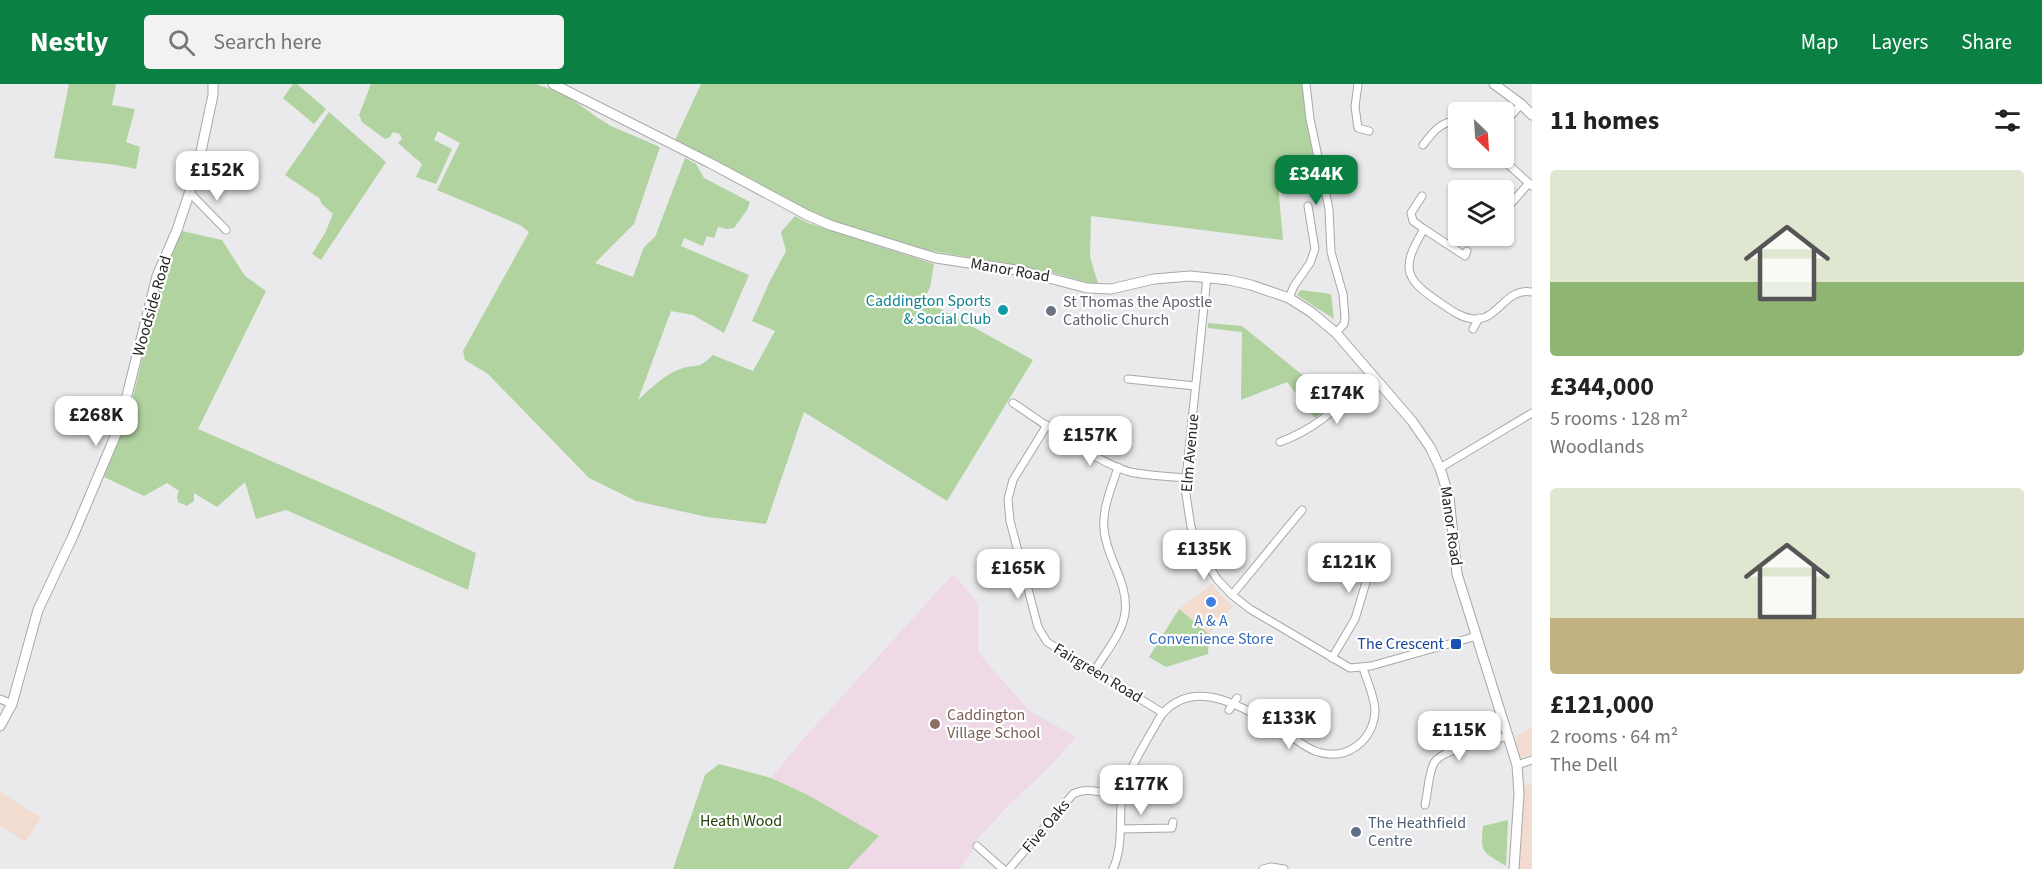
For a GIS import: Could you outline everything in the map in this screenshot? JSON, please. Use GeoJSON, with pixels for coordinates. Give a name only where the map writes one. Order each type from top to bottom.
{"type":"FeatureCollection","features":[{"type":"Feature","properties":{"kind":"street","name":"Woodside Road"},"geometry":{"type":"LineString","coordinates":[[0,726],[12,704],[38,610],[73,536],[118,427],[157,276],[190,193],[202,151],[213,84]]}},
{"type":"Feature","properties":{"kind":"street","name":"Manor Road"},"geometry":{"type":"LineString","coordinates":[[553,84],[807,215],[830,225],[916,252],[936,258],[1022,271],[1096,289],[1111,289],[1171,276],[1207,277],[1251,285],[1289,298],[1311,312],[1336,333],[1419,429],[1440,468],[1451,505],[1457,574],[1517,765],[1519,794],[1514,869]]}},
{"type":"Feature","properties":{"kind":"street"},"geometry":{"type":"LineString","coordinates":[[1306,84],[1310,119],[1329,209],[1331,252],[1344,306],[1344,324],[1336,333]]}},
{"type":"Feature","properties":{"kind":"street"},"geometry":{"type":"LineString","coordinates":[[1356,84],[1354,129],[1369,131]]}},
{"type":"Feature","properties":{"kind":"street"},"geometry":{"type":"LineString","coordinates":[[1494,84],[1532,115]]}},
{"type":"Feature","properties":{"kind":"street"},"geometry":{"type":"LineString","coordinates":[[1514,112],[1521,104]]}},
{"type":"Feature","properties":{"kind":"street"},"geometry":{"type":"LineString","coordinates":[[1423,145],[1439,126],[1448,123]]}},
{"type":"Feature","properties":{"kind":"street"},"geometry":{"type":"LineString","coordinates":[[1513,168],[1531,184],[1514,200]]}},
{"type":"Feature","properties":{"kind":"street"},"geometry":{"type":"LineString","coordinates":[[190,193],[226,230]]}},
{"type":"Feature","properties":{"kind":"street"},"geometry":{"type":"LineString","coordinates":[[1422,196],[1412,213],[1413,221],[1464,257]]}},
{"type":"Feature","properties":{"kind":"street"},"geometry":{"type":"LineString","coordinates":[[1289,298],[1294,286],[1310,263],[1315,249],[1308,207]]}},
{"type":"Feature","properties":{"kind":"street"},"geometry":{"type":"LineString","coordinates":[[1424,230],[1410,255],[1408,265],[1412,279],[1425,293],[1456,313],[1468,318],[1479,318],[1486,316],[1515,293],[1532,292]]}},
{"type":"Feature","properties":{"kind":"street","name":"Elm Avenue"},"geometry":{"type":"LineString","coordinates":[[1207,277],[1186,478],[1188,513],[1196,541],[1209,568],[1232,595],[1250,609],[1350,668],[1363,668]]}},
{"type":"Feature","properties":{"kind":"street"},"geometry":{"type":"LineString","coordinates":[[1473,329],[1479,318]]}},
{"type":"Feature","properties":{"kind":"street"},"geometry":{"type":"LineString","coordinates":[[1280,441],[1306,431],[1324,420],[1372,375]]}},
{"type":"Feature","properties":{"kind":"street"},"geometry":{"type":"LineString","coordinates":[[1128,378],[1196,386]]}},
{"type":"Feature","properties":{"kind":"street"},"geometry":{"type":"LineString","coordinates":[[1013,403],[1102,460],[1118,467],[1138,473],[1186,478]]}},
{"type":"Feature","properties":{"kind":"street"},"geometry":{"type":"LineString","coordinates":[[1440,468],[1532,413]]}},
{"type":"Feature","properties":{"kind":"street","name":"Fairgreen Road"},"geometry":{"type":"LineString","coordinates":[[1047,425],[1012,480],[1008,499],[1010,521],[1038,627],[1047,642],[1163,713]]}},
{"type":"Feature","properties":{"kind":"street"},"geometry":{"type":"LineString","coordinates":[[1095,670],[1121,627],[1125,612],[1124,595],[1118,570],[1107,546],[1104,530],[1104,511],[1118,467]]}},
{"type":"Feature","properties":{"kind":"street"},"geometry":{"type":"LineString","coordinates":[[1232,595],[1302,510]]}},
{"type":"Feature","properties":{"kind":"street"},"geometry":{"type":"LineString","coordinates":[[1332,658],[1355,619],[1370,569],[1382,574]]}},
{"type":"Feature","properties":{"kind":"street"},"geometry":{"type":"LineString","coordinates":[[1113,869],[1119,846],[1122,797],[1135,761],[1163,713],[1174,704],[1190,697],[1209,696],[1233,704],[1316,752],[1335,755],[1351,751],[1364,741],[1372,728],[1375,709],[1363,668],[1477,636]]}},
{"type":"Feature","properties":{"kind":"street"},"geometry":{"type":"LineString","coordinates":[[0,699],[12,704]]}},
{"type":"Feature","properties":{"kind":"street"},"geometry":{"type":"LineString","coordinates":[[1425,805],[1433,765],[1438,758],[1453,750],[1509,736]]}},
{"type":"Feature","properties":{"kind":"street"},"geometry":{"type":"LineString","coordinates":[[1517,765],[1532,760]]}},
{"type":"Feature","properties":{"kind":"street"},"geometry":{"type":"LineString","coordinates":[[1428,789],[1438,791]]}},
{"type":"Feature","properties":{"kind":"street","name":"Five Oaks"},"geometry":{"type":"LineString","coordinates":[[1009,869],[1073,794],[1087,790],[1122,797]]}},
{"type":"Feature","properties":{"kind":"street"},"geometry":{"type":"LineString","coordinates":[[1121,829],[1173,828]]}},
{"type":"Feature","properties":{"kind":"street"},"geometry":{"type":"LineString","coordinates":[[977,846],[1003,869]]}},
{"type":"Feature","properties":{"kind":"street"},"geometry":{"type":"LineString","coordinates":[[1263,869],[1271,867],[1284,869]]}},
{"type":"Feature","properties":{"kind":"shaded area","name":"Caddington Village School"},"geometry":{"type":"Polygon","coordinates":[[[953,574],[978,603],[978,651],[986,662],[1030,711],[1076,737],[974,843],[976,846],[959,869],[848,869],[879,837],[806,794],[771,778],[798,745],[953,574]]]}},
{"type":"Feature","properties":{"kind":"shaded area"},"geometry":{"type":"Polygon","coordinates":[[[1213,583],[1215,589],[1230,604],[1234,605],[1209,634],[1179,609],[1213,583]]]}},
{"type":"Feature","properties":{"kind":"shaded area"},"geometry":{"type":"Polygon","coordinates":[[[1532,727],[1532,754],[1520,757],[1515,737],[1532,727]]]}},
{"type":"Feature","properties":{"kind":"shaded area"},"geometry":{"type":"Polygon","coordinates":[[[1523,785],[1532,785],[1532,869],[1519,869],[1518,862],[1523,785]]]}},
{"type":"Feature","properties":{"kind":"shaded area"},"geometry":{"type":"Polygon","coordinates":[[[0,792],[41,818],[25,842],[0,825],[0,792]]]}},
{"type":"Feature","properties":{"kind":"green space"},"geometry":{"type":"Polygon","coordinates":[[[69,84],[116,84],[112,105],[135,109],[126,142],[140,147],[136,169],[105,163],[54,158],[69,84]]]}},
{"type":"Feature","properties":{"kind":"green space"},"geometry":{"type":"Polygon","coordinates":[[[293,84],[297,84],[326,109],[314,124],[283,98],[293,84]]]}},
{"type":"Feature","properties":{"kind":"green space"},"geometry":{"type":"Polygon","coordinates":[[[371,84],[536,84],[566,95],[611,126],[660,147],[634,224],[595,263],[633,277],[644,247],[655,237],[685,158],[696,164],[704,178],[750,202],[734,228],[718,227],[714,238],[707,236],[703,246],[684,238],[681,246],[749,275],[724,333],[693,315],[671,311],[638,400],[668,375],[680,369],[700,365],[713,355],[753,371],[775,331],[752,321],[786,251],[781,232],[795,216],[808,223],[934,264],[930,287],[924,300],[1033,360],[947,501],[804,412],[766,524],[707,517],[636,501],[589,478],[488,374],[465,360],[463,351],[529,232],[520,225],[437,190],[460,143],[438,131],[434,140],[452,149],[436,184],[416,177],[422,164],[398,143],[402,139],[400,134],[393,132],[385,139],[362,122],[359,115],[371,84]]]}},
{"type":"Feature","properties":{"kind":"green space"},"geometry":{"type":"Polygon","coordinates":[[[701,84],[1304,84],[1322,189],[1278,184],[1283,240],[1091,216],[1090,257],[1098,283],[1089,283],[1050,272],[927,250],[836,223],[800,207],[675,140],[701,84]]]}},
{"type":"Feature","properties":{"kind":"green space"},"geometry":{"type":"Polygon","coordinates":[[[329,112],[386,162],[321,260],[312,254],[333,214],[319,198],[285,175],[329,112]]]}},
{"type":"Feature","properties":{"kind":"green space"},"geometry":{"type":"Polygon","coordinates":[[[182,231],[222,240],[245,276],[266,291],[198,429],[476,553],[468,590],[286,510],[256,519],[245,482],[217,507],[194,493],[194,501],[187,506],[178,502],[179,491],[167,483],[144,496],[104,477],[132,401],[164,267],[182,231]]]}},
{"type":"Feature","properties":{"kind":"green space"},"geometry":{"type":"Polygon","coordinates":[[[1301,290],[1331,294],[1334,319],[1297,295],[1301,290]]]}},
{"type":"Feature","properties":{"kind":"green space"},"geometry":{"type":"Polygon","coordinates":[[[1208,323],[1242,326],[1305,377],[1331,405],[1315,418],[1287,382],[1241,400],[1242,332],[1208,328],[1208,323]]]}},
{"type":"Feature","properties":{"kind":"green space"},"geometry":{"type":"Polygon","coordinates":[[[1179,609],[1209,634],[1208,654],[1166,667],[1149,657],[1179,609]]]}},
{"type":"Feature","properties":{"kind":"green space","name":"Heath Wood"},"geometry":{"type":"Polygon","coordinates":[[[719,764],[771,778],[806,794],[879,836],[848,869],[673,869],[705,775],[719,764]]]}},
{"type":"Feature","properties":{"kind":"green space"},"geometry":{"type":"Polygon","coordinates":[[[1508,820],[1506,866],[1485,851],[1482,835],[1483,826],[1508,820]]]}},
{"type":"Feature","properties":{"kind":"place","name":"Caddington Sports & Social Club"},"geometry":{"type":"Point","coordinates":[1003,310]}},
{"type":"Feature","properties":{"kind":"place","name":"St Thomas the Apostle Catholic Church"},"geometry":{"type":"Point","coordinates":[1051,311]}},
{"type":"Feature","properties":{"kind":"place","name":"A & A Convenience Store"},"geometry":{"type":"Point","coordinates":[1211,602]}},
{"type":"Feature","properties":{"kind":"place","name":"The Crescent"},"geometry":{"type":"Point","coordinates":[1456,644]}},
{"type":"Feature","properties":{"kind":"place","name":"Caddington Village School"},"geometry":{"type":"Point","coordinates":[935,724]}},
{"type":"Feature","properties":{"kind":"place","name":"The Heathfield Centre"},"geometry":{"type":"Point","coordinates":[1356,832]}}]}
